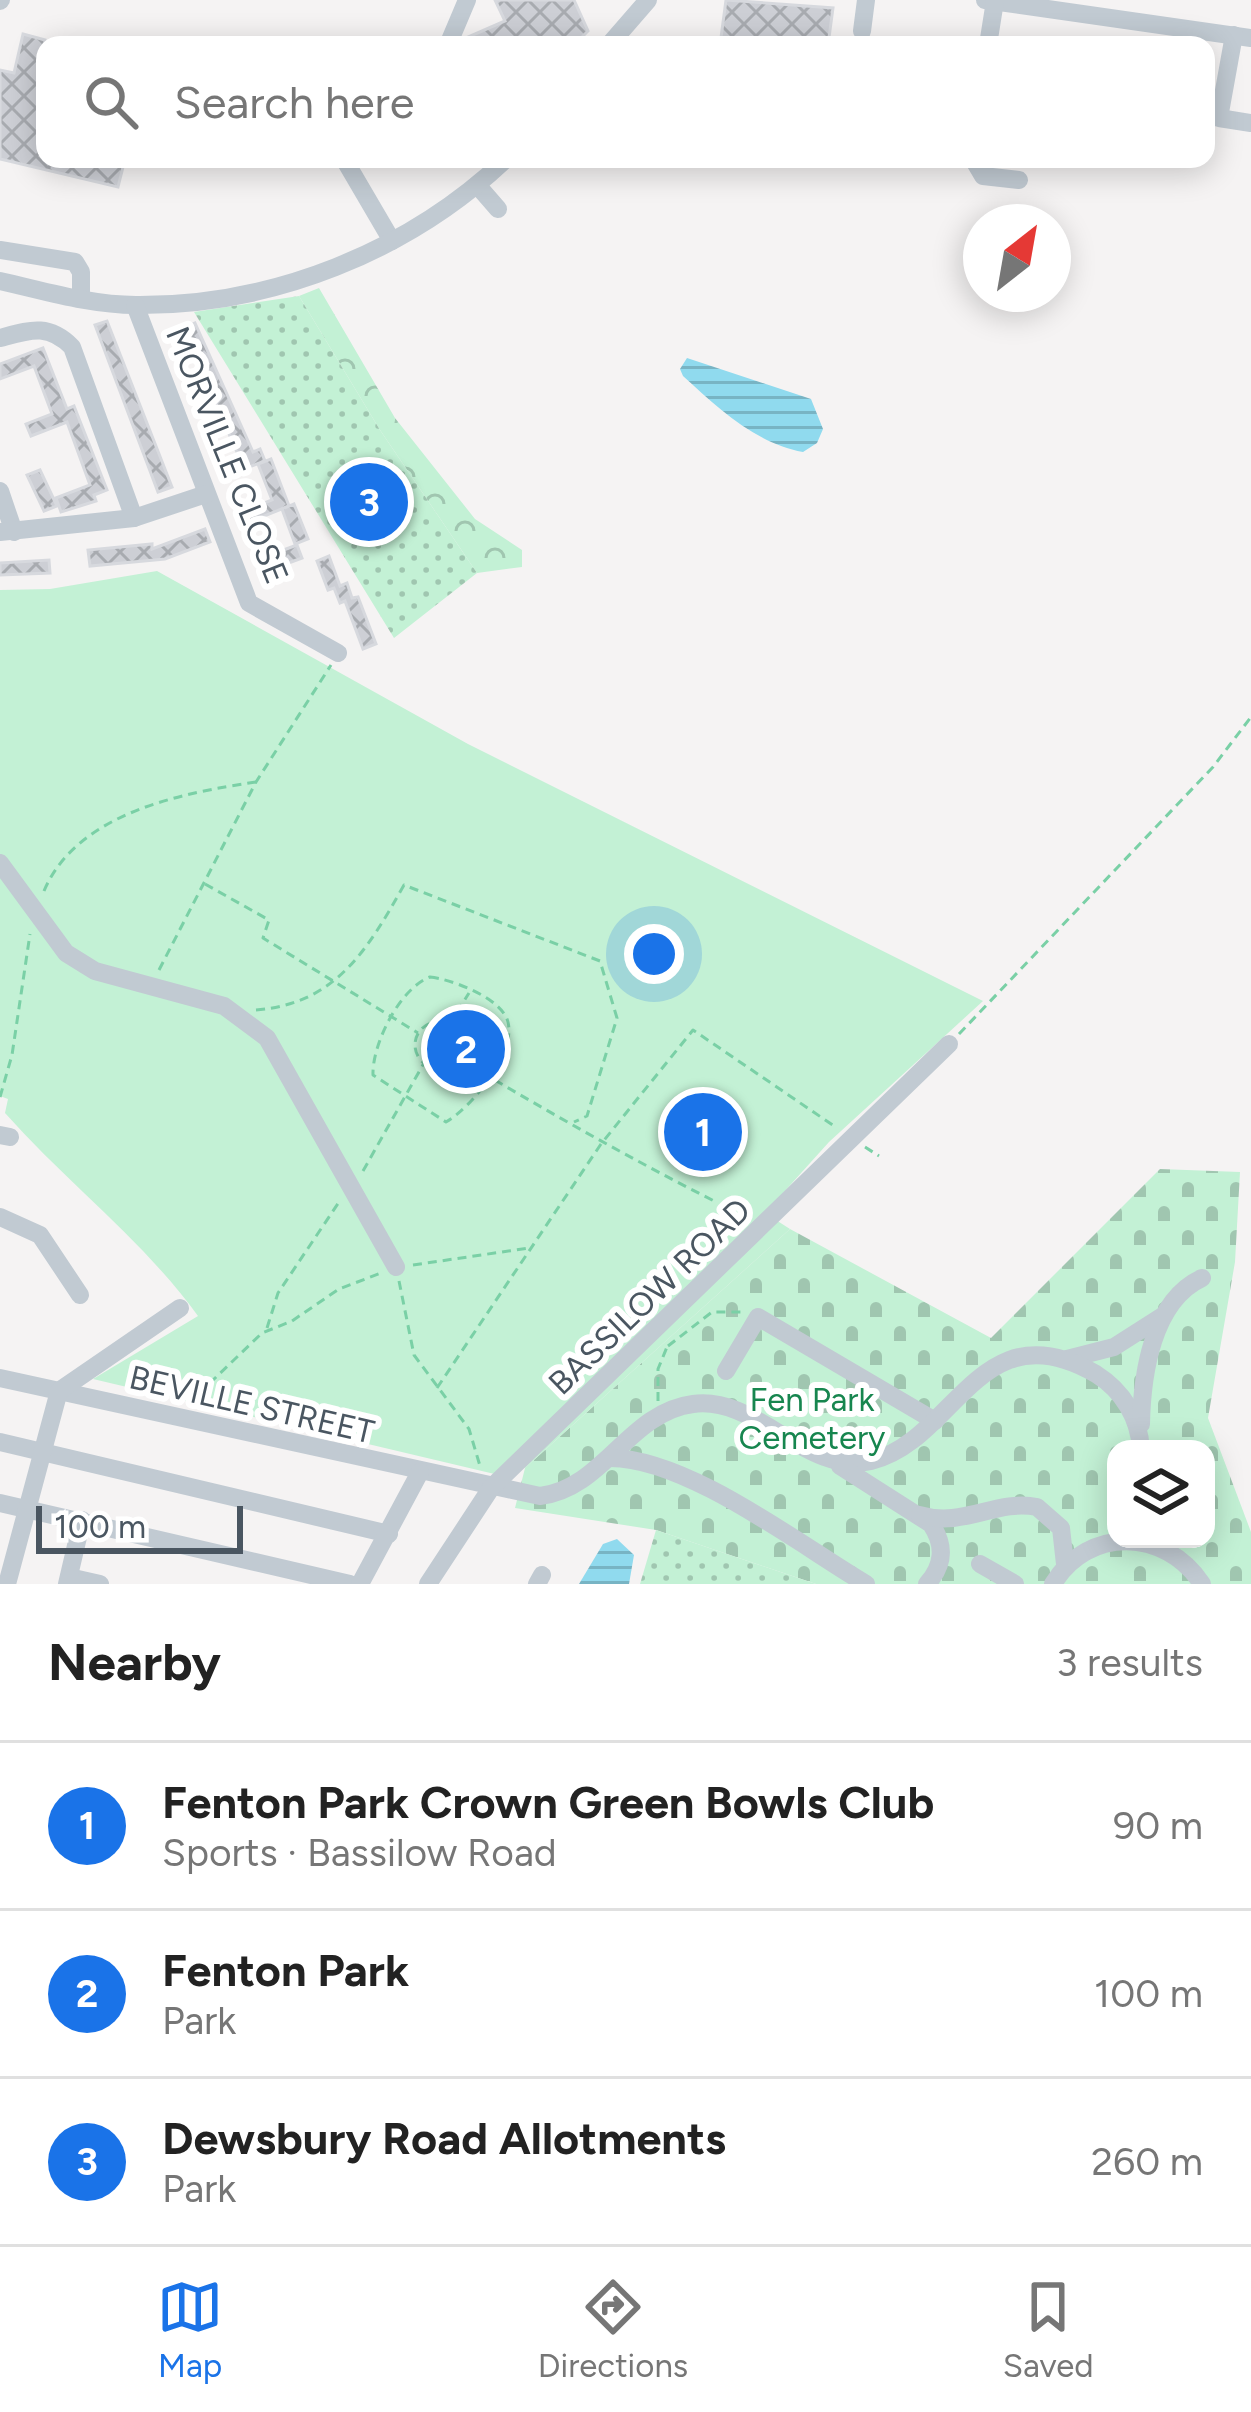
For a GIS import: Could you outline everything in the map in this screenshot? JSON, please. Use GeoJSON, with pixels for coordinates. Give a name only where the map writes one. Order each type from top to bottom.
{"type":"FeatureCollection","features":[{"type":"Feature","properties":{"kind":"street"},"geometry":{"type":"LineString","coordinates":[[453,36],[466,0]]}},
{"type":"Feature","properties":{"kind":"street"},"geometry":{"type":"LineString","coordinates":[[862,31],[866,0]]}},
{"type":"Feature","properties":{"kind":"street"},"geometry":{"type":"LineString","coordinates":[[985,0],[1065,21],[1108,8],[1184,18],[1242,37],[1219,118],[1251,123]]}},
{"type":"Feature","properties":{"kind":"street"},"geometry":{"type":"LineString","coordinates":[[989,36],[995,2]]}},
{"type":"Feature","properties":{"kind":"street"},"geometry":{"type":"LineString","coordinates":[[619,36],[644,12]]}},
{"type":"Feature","properties":{"kind":"street"},"geometry":{"type":"LineString","coordinates":[[349,168],[392,241]]}},
{"type":"Feature","properties":{"kind":"street"},"geometry":{"type":"LineString","coordinates":[[0,281],[137,312],[306,279],[392,241],[478,186],[497,168]]}},
{"type":"Feature","properties":{"kind":"street"},"geometry":{"type":"LineString","coordinates":[[978,168],[983,176],[1019,180]]}},
{"type":"Feature","properties":{"kind":"street"},"geometry":{"type":"LineString","coordinates":[[478,186],[498,209]]}},
{"type":"Feature","properties":{"kind":"street"},"geometry":{"type":"LineString","coordinates":[[0,250],[75,262],[81,272],[81,299]]}},
{"type":"Feature","properties":{"kind":"street","name":"MORVILLE CLOSE"},"geometry":{"type":"LineString","coordinates":[[137,312],[249,603],[338,653]]}},
{"type":"Feature","properties":{"kind":"street"},"geometry":{"type":"LineString","coordinates":[[0,338],[37,328],[60,335],[72,347],[134,518]]}},
{"type":"Feature","properties":{"kind":"street"},"geometry":{"type":"LineString","coordinates":[[0,490],[7,532],[134,518],[206,494]]}},
{"type":"Feature","properties":{"kind":"street"},"geometry":{"type":"LineString","coordinates":[[0,862],[66,953],[94,971],[224,1006],[267,1038],[396,1267]]}},
{"type":"Feature","properties":{"kind":"street","name":"BASSILOW ROAD"},"geometry":{"type":"LineString","coordinates":[[430,1583],[485,1487],[661,1340],[850,1136],[949,1043]]}},
{"type":"Feature","properties":{"kind":"street"},"geometry":{"type":"LineString","coordinates":[[0,1217],[40,1235],[80,1295]]}},
{"type":"Feature","properties":{"kind":"street"},"geometry":{"type":"LineString","coordinates":[[829,1459],[856,1464],[904,1449],[965,1384],[986,1370],[1114,1347],[1202,1278]]}},
{"type":"Feature","properties":{"kind":"street"},"geometry":{"type":"LineString","coordinates":[[7,1584],[58,1391],[180,1307]]}},
{"type":"Feature","properties":{"kind":"street"},"geometry":{"type":"LineString","coordinates":[[1141,1440],[1147,1368],[1167,1310]]}},
{"type":"Feature","properties":{"kind":"street"},"geometry":{"type":"LineString","coordinates":[[726,1371],[758,1317],[935,1421]]}},
{"type":"Feature","properties":{"kind":"street"},"geometry":{"type":"LineString","coordinates":[[1062,1360],[1108,1382],[1123,1398],[1140,1440]]}},
{"type":"Feature","properties":{"kind":"street","name":"BEVILLE STREET"},"geometry":{"type":"LineString","coordinates":[[0,1378],[485,1487],[558,1494],[661,1414]]}},
{"type":"Feature","properties":{"kind":"street"},"geometry":{"type":"LineString","coordinates":[[661,1414],[693,1404],[730,1408],[829,1459],[920,1515],[938,1535],[941,1548],[936,1574],[926,1584]]}},
{"type":"Feature","properties":{"kind":"street"},"geometry":{"type":"LineString","coordinates":[[0,1442],[389,1534]]}},
{"type":"Feature","properties":{"kind":"street"},"geometry":{"type":"LineString","coordinates":[[609,1458],[628,1458],[706,1489],[866,1584]]}},
{"type":"Feature","properties":{"kind":"street"},"geometry":{"type":"LineString","coordinates":[[360,1584],[420,1472]]}},
{"type":"Feature","properties":{"kind":"street"},"geometry":{"type":"LineString","coordinates":[[0,1503],[350,1584]]}},
{"type":"Feature","properties":{"kind":"street"},"geometry":{"type":"LineString","coordinates":[[920,1515],[953,1521],[1005,1506],[1037,1507],[1061,1528],[1065,1564]]}},
{"type":"Feature","properties":{"kind":"street"},"geometry":{"type":"LineString","coordinates":[[82,1520],[68,1580],[100,1584]]}},
{"type":"Feature","properties":{"kind":"street"},"geometry":{"type":"LineString","coordinates":[[1053,1584],[1065,1564],[1107,1533]]}},
{"type":"Feature","properties":{"kind":"street"},"geometry":{"type":"LineString","coordinates":[[1088,1548],[1115,1540],[1143,1541],[1169,1551],[1197,1576]]}},
{"type":"Feature","properties":{"kind":"street"},"geometry":{"type":"LineString","coordinates":[[1178,1548],[1197,1576]]}},
{"type":"Feature","properties":{"kind":"street"},"geometry":{"type":"LineString","coordinates":[[980,1564],[1015,1584]]}},
{"type":"Feature","properties":{"kind":"path"},"geometry":{"type":"LineString","coordinates":[[151,986],[256,782],[338,653]]}},
{"type":"Feature","properties":{"kind":"path"},"geometry":{"type":"LineString","coordinates":[[949,1043],[1214,767],[1251,717]]}},
{"type":"Feature","properties":{"kind":"path"},"geometry":{"type":"LineString","coordinates":[[0,1097],[12,1055],[34,908],[59,862],[98,828],[192,792],[256,782]]}},
{"type":"Feature","properties":{"kind":"path"},"geometry":{"type":"LineString","coordinates":[[203,884],[269,920],[263,938],[418,1033]]}},
{"type":"Feature","properties":{"kind":"path"},"geometry":{"type":"LineString","coordinates":[[252,1010],[302,1001],[335,983],[366,950],[404,885],[599,961],[617,1018],[587,1116],[574,1123]]}},
{"type":"Feature","properties":{"kind":"path"},"geometry":{"type":"LineString","coordinates":[[451,979],[502,1011],[509,1024],[508,1041],[475,1101],[446,1122],[373,1075],[372,1054],[393,1018],[418,981],[451,979]]}},
{"type":"Feature","properties":{"kind":"path"},"geometry":{"type":"LineString","coordinates":[[449,1025],[470,991]]}},
{"type":"Feature","properties":{"kind":"path"},"geometry":{"type":"LineString","coordinates":[[432,1022],[449,1025],[460,1040],[456,1058],[446,1066],[424,1063],[415,1046],[418,1033],[432,1022]]}},
{"type":"Feature","properties":{"kind":"path"},"geometry":{"type":"LineString","coordinates":[[436,1388],[601,1144],[693,1030],[878,1156]]}},
{"type":"Feature","properties":{"kind":"path"},"geometry":{"type":"LineString","coordinates":[[456,1058],[574,1123],[601,1144],[718,1203]]}},
{"type":"Feature","properties":{"kind":"path"},"geometry":{"type":"LineString","coordinates":[[266,1331],[278,1293],[308,1254],[332,1208],[352,1189],[424,1063]]}},
{"type":"Feature","properties":{"kind":"path"},"geometry":{"type":"LineString","coordinates":[[174,1417],[266,1331],[292,1321],[339,1289],[396,1267],[531,1248]]}},
{"type":"Feature","properties":{"kind":"path"},"geometry":{"type":"LineString","coordinates":[[396,1267],[414,1355],[469,1429],[485,1487]]}},
{"type":"Feature","properties":{"kind":"path"},"geometry":{"type":"LineString","coordinates":[[661,1414],[661,1340],[712,1312],[743,1311],[758,1317]]}},
{"type":"Feature","properties":{"kind":"green space"},"geometry":{"type":"Polygon","coordinates":[[[319,288],[395,418],[475,519],[522,550],[522,567],[477,573],[380,430],[299,296],[319,288]]]}},
{"type":"Feature","properties":{"kind":"green space"},"geometry":{"type":"Polygon","coordinates":[[[299,296],[380,430],[477,573],[394,638],[194,312],[299,296]]]}},
{"type":"Feature","properties":{"kind":"green space"},"geometry":{"type":"Polygon","coordinates":[[[157,571],[468,744],[983,1001],[829,1142],[765,1213],[790,1229],[525,1468],[514,1458],[503,1476],[93,1379],[198,1316],[154,1262],[5,1113],[8,1099],[0,1096],[0,590],[50,589],[157,571]]]}},
{"type":"Feature","properties":{"kind":"green space","name":"Fen Park Cemetery"},"geometry":{"type":"Polygon","coordinates":[[[1160,1169],[1240,1172],[1235,1262],[1208,1418],[1251,1532],[1251,1584],[816,1584],[656,1530],[515,1508],[525,1468],[790,1229],[991,1338],[1160,1169]]]}},
{"type":"Feature","properties":{"kind":"green space"},"geometry":{"type":"Polygon","coordinates":[[[656,1530],[816,1584],[640,1584],[656,1530]]]}},
{"type":"Feature","properties":{"kind":"water"},"geometry":{"type":"Polygon","coordinates":[[[687,358],[811,399],[823,429],[817,443],[803,452],[769,441],[738,423],[683,376],[680,369],[687,358]]]}},
{"type":"Feature","properties":{"kind":"water"},"geometry":{"type":"Polygon","coordinates":[[[617,1539],[634,1555],[629,1584],[579,1584],[603,1544],[617,1539]]]}},
{"type":"Feature","properties":{"kind":"building"},"geometry":{"type":"Polygon","coordinates":[[[495,0],[574,0],[588,31],[583,36],[471,36],[505,21],[495,0]]]}},
{"type":"Feature","properties":{"kind":"building"},"geometry":{"type":"Polygon","coordinates":[[[726,0],[833,8],[829,36],[721,36],[726,0]]]}},
{"type":"Feature","properties":{"kind":"building"},"geometry":{"type":"Polygon","coordinates":[[[23,34],[36,38],[36,168],[0,159],[0,70],[14,73],[23,34]]]}},
{"type":"Feature","properties":{"kind":"building"},"geometry":{"type":"Polygon","coordinates":[[[38,168],[123,168],[118,187],[38,168]]]}},
{"type":"Feature","properties":{"kind":"building"},"geometry":{"type":"Polygon","coordinates":[[[107,321],[172,487],[158,492],[95,325],[107,321]]]}},
{"type":"Feature","properties":{"kind":"building"},"geometry":{"type":"Polygon","coordinates":[[[195,323],[253,452],[260,449],[265,461],[228,475],[224,463],[239,457],[183,328],[195,323]]]}},
{"type":"Feature","properties":{"kind":"building"},"geometry":{"type":"Polygon","coordinates":[[[43,348],[67,409],[74,406],[107,490],[94,495],[96,501],[61,512],[56,498],[90,485],[67,422],[31,436],[26,424],[52,414],[34,366],[0,379],[0,364],[43,348]]]}},
{"type":"Feature","properties":{"kind":"building"},"geometry":{"type":"Polygon","coordinates":[[[271,459],[289,506],[247,523],[242,512],[272,500],[258,464],[271,459]]]}},
{"type":"Feature","properties":{"kind":"building"},"geometry":{"type":"Polygon","coordinates":[[[40,470],[57,506],[44,511],[27,475],[40,470]]]}},
{"type":"Feature","properties":{"kind":"building"},"geometry":{"type":"Polygon","coordinates":[[[294,504],[308,539],[295,544],[282,509],[294,504]]]}},
{"type":"Feature","properties":{"kind":"building"},"geometry":{"type":"Polygon","coordinates":[[[205,529],[210,542],[165,559],[90,566],[88,550],[152,544],[152,549],[205,529]]]}},
{"type":"Feature","properties":{"kind":"building"},"geometry":{"type":"Polygon","coordinates":[[[297,545],[302,558],[264,572],[259,559],[297,545]]]}},
{"type":"Feature","properties":{"kind":"building"},"geometry":{"type":"Polygon","coordinates":[[[329,556],[340,586],[347,583],[352,598],[358,597],[376,644],[363,649],[345,601],[340,603],[334,588],[328,590],[317,561],[329,556]]]}},
{"type":"Feature","properties":{"kind":"building"},"geometry":{"type":"Polygon","coordinates":[[[49,560],[50,573],[0,575],[0,563],[49,560]]]}},
{"type":"Feature","properties":{"kind":"place","name":"Dewsbury Road Allotments"},"geometry":{"type":"Point","coordinates":[369,502]}},
{"type":"Feature","properties":{"kind":"place","name":"Fenton Park"},"geometry":{"type":"Point","coordinates":[466,1049]}},
{"type":"Feature","properties":{"kind":"place","name":"Fenton Park Crown Green Bowls Club"},"geometry":{"type":"Point","coordinates":[703,1132]}}]}
